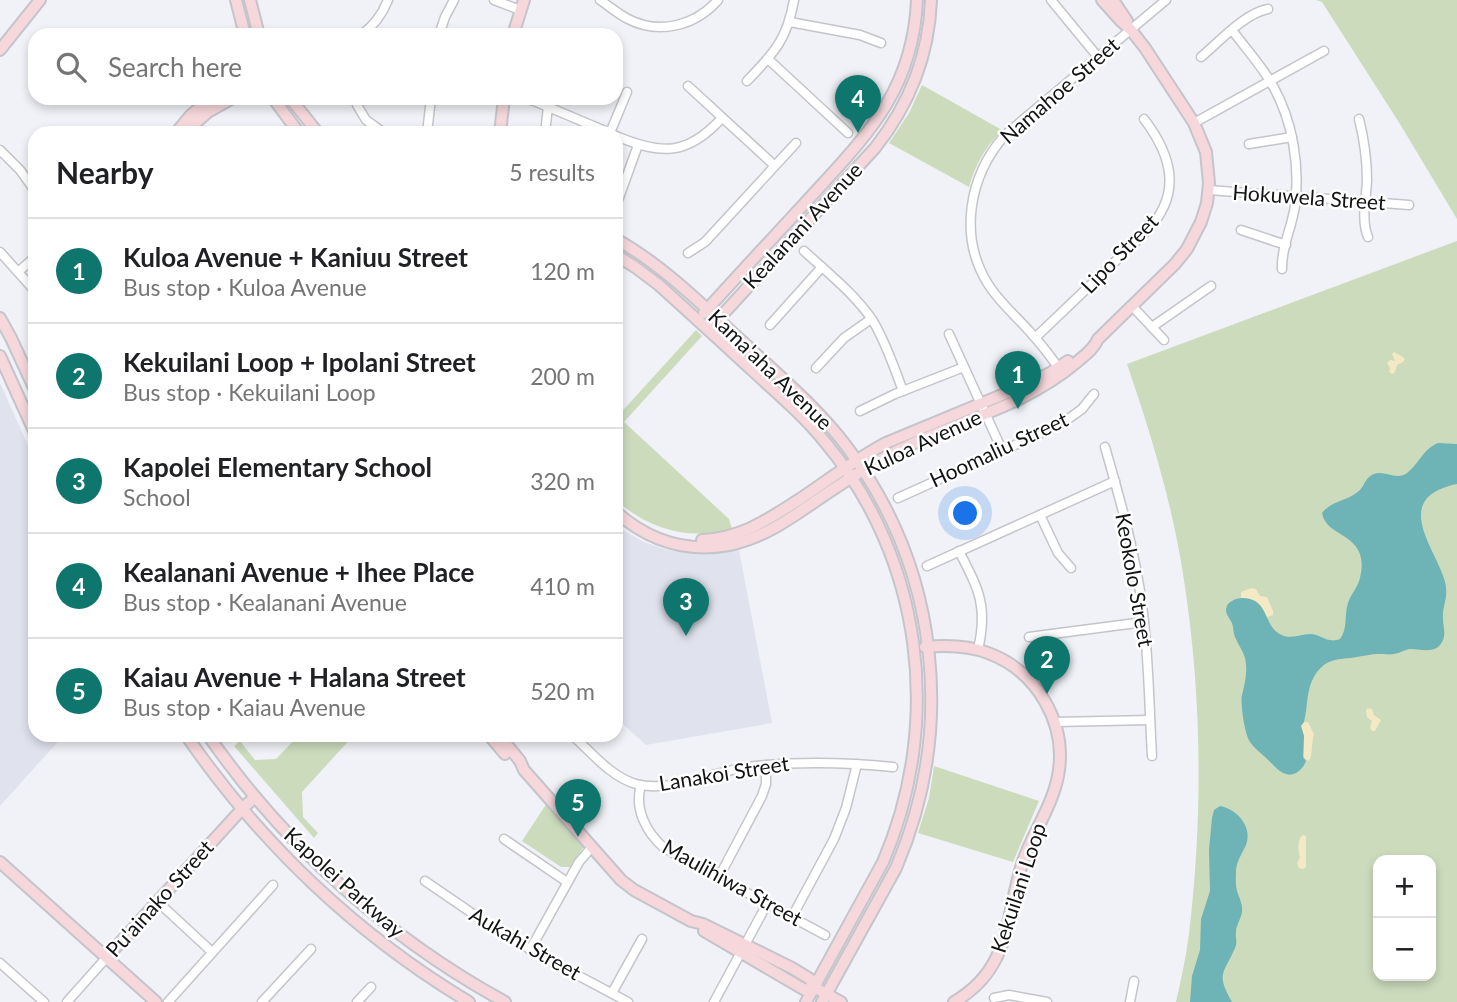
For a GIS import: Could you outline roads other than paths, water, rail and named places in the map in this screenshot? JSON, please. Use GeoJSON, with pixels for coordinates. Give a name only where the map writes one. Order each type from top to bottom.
{"type":"FeatureCollection","features":[{"type":"Feature","properties":{"kind":"street"},"geometry":{"type":"LineString","coordinates":[[0,50],[40,0]]}},
{"type":"Feature","properties":{"kind":"street"},"geometry":{"type":"LineString","coordinates":[[236,0],[243,28]]}},
{"type":"Feature","properties":{"kind":"street"},"geometry":{"type":"LineString","coordinates":[[250,0],[257,28]]}},
{"type":"Feature","properties":{"kind":"street"},"geometry":{"type":"LineString","coordinates":[[370,28],[380,17],[388,0]]}},
{"type":"Feature","properties":{"kind":"street"},"geometry":{"type":"LineString","coordinates":[[441,28],[454,0]]}},
{"type":"Feature","properties":{"kind":"street"},"geometry":{"type":"LineString","coordinates":[[494,0],[522,5],[515,28]]}},
{"type":"Feature","properties":{"kind":"street"},"geometry":{"type":"LineString","coordinates":[[605,1],[629,19],[660,27],[692,20],[706,12],[718,0]]}},
{"type":"Feature","properties":{"kind":"street"},"geometry":{"type":"LineString","coordinates":[[747,81],[782,41],[790,22],[794,0]]}},
{"type":"Feature","properties":{"kind":"street","name":"Kealanani Avenue"},"geometry":{"type":"LineString","coordinates":[[697,320],[877,121],[896,89],[906,62],[913,35],[916,0]]}},
{"type":"Feature","properties":{"kind":"street","name":"Kealanani Avenue"},"geometry":{"type":"LineString","coordinates":[[708,330],[865,159],[894,122],[920,67],[927,38],[931,0]]}},
{"type":"Feature","properties":{"kind":"street"},"geometry":{"type":"LineString","coordinates":[[1051,0],[1098,57]]}},
{"type":"Feature","properties":{"kind":"street","name":"Kuloa Avenue"},"geometry":{"type":"LineString","coordinates":[[1102,0],[1132,30]]}},
{"type":"Feature","properties":{"kind":"street","name":"Kuloa Avenue"},"geometry":{"type":"LineString","coordinates":[[860,465],[1031,394],[1095,345],[1188,249],[1202,222],[1209,190],[1206,152],[1194,122],[1113,0]]}},
{"type":"Feature","properties":{"kind":"street","name":"Namahoe Street"},"geometry":{"type":"LineString","coordinates":[[1061,370],[995,294],[979,267],[970,225],[973,193],[985,162],[1005,135],[1166,0]]}},
{"type":"Feature","properties":{"kind":"street"},"geometry":{"type":"LineString","coordinates":[[1200,57],[1253,13],[1268,9]]}},
{"type":"Feature","properties":{"kind":"street"},"geometry":{"type":"LineString","coordinates":[[790,22],[860,35],[881,43]]}},
{"type":"Feature","properties":{"kind":"street"},"geometry":{"type":"LineString","coordinates":[[1232,30],[1270,81],[1292,137],[1296,163],[1296,197],[1282,269]]}},
{"type":"Feature","properties":{"kind":"street"},"geometry":{"type":"LineString","coordinates":[[1194,122],[1324,51]]}},
{"type":"Feature","properties":{"kind":"street"},"geometry":{"type":"LineString","coordinates":[[768,59],[848,133]]}},
{"type":"Feature","properties":{"kind":"street"},"geometry":{"type":"LineString","coordinates":[[688,86],[774,165]]}},
{"type":"Feature","properties":{"kind":"street"},"geometry":{"type":"LineString","coordinates":[[623,102],[627,92]]}},
{"type":"Feature","properties":{"kind":"street"},"geometry":{"type":"LineString","coordinates":[[182,126],[203,105]]}},
{"type":"Feature","properties":{"kind":"street"},"geometry":{"type":"LineString","coordinates":[[192,126],[220,105]]}},
{"type":"Feature","properties":{"kind":"street"},"geometry":{"type":"LineString","coordinates":[[278,105],[294,126]]}},
{"type":"Feature","properties":{"kind":"street"},"geometry":{"type":"LineString","coordinates":[[296,105],[312,126]]}},
{"type":"Feature","properties":{"kind":"street"},"geometry":{"type":"LineString","coordinates":[[357,105],[366,120],[374,126]]}},
{"type":"Feature","properties":{"kind":"street"},"geometry":{"type":"LineString","coordinates":[[428,126],[430,105]]}},
{"type":"Feature","properties":{"kind":"street"},"geometry":{"type":"LineString","coordinates":[[501,126],[503,105]]}},
{"type":"Feature","properties":{"kind":"street"},"geometry":{"type":"LineString","coordinates":[[546,126],[548,105]]}},
{"type":"Feature","properties":{"kind":"street"},"geometry":{"type":"LineString","coordinates":[[554,105],[596,126]]}},
{"type":"Feature","properties":{"kind":"street"},"geometry":{"type":"LineString","coordinates":[[613,126],[622,105]]}},
{"type":"Feature","properties":{"kind":"street"},"geometry":{"type":"LineString","coordinates":[[623,139],[638,145],[664,149],[689,144],[710,131],[722,118]]}},
{"type":"Feature","properties":{"kind":"street","name":"Lipo Street"},"geometry":{"type":"LineString","coordinates":[[1035,337],[1151,227],[1163,208],[1169,185],[1167,160],[1157,137],[1144,119]]}},
{"type":"Feature","properties":{"kind":"street"},"geometry":{"type":"LineString","coordinates":[[1359,119],[1366,160],[1364,226],[1368,237]]}},
{"type":"Feature","properties":{"kind":"street"},"geometry":{"type":"LineString","coordinates":[[1249,144],[1292,137]]}},
{"type":"Feature","properties":{"kind":"street"},"geometry":{"type":"LineString","coordinates":[[688,253],[705,242],[796,142]]}},
{"type":"Feature","properties":{"kind":"street"},"geometry":{"type":"LineString","coordinates":[[623,187],[638,145]]}},
{"type":"Feature","properties":{"kind":"street"},"geometry":{"type":"LineString","coordinates":[[0,150],[28,181]]}},
{"type":"Feature","properties":{"kind":"street","name":"Hokuwela Street"},"geometry":{"type":"LineString","coordinates":[[1209,190],[1409,205]]}},
{"type":"Feature","properties":{"kind":"street"},"geometry":{"type":"LineString","coordinates":[[1241,230],[1286,245]]}},
{"type":"Feature","properties":{"kind":"street","name":"Kama'aha Avenue"},"geometry":{"type":"LineString","coordinates":[[623,243],[656,264],[707,309],[810,404],[836,433],[860,465],[888,514],[904,549],[922,605],[929,646],[931,699],[927,766],[922,789],[896,868],[824,998]]}},
{"type":"Feature","properties":{"kind":"street"},"geometry":{"type":"LineString","coordinates":[[804,251],[854,297],[871,319],[886,346],[903,391]]}},
{"type":"Feature","properties":{"kind":"street"},"geometry":{"type":"LineString","coordinates":[[0,252],[28,283]]}},
{"type":"Feature","properties":{"kind":"street","name":"Kama'aha Avenue"},"geometry":{"type":"LineString","coordinates":[[623,259],[659,285],[800,414],[825,442],[848,473],[884,537],[906,599],[915,648],[917,699],[913,764],[908,785],[883,862],[806,1002]]}},
{"type":"Feature","properties":{"kind":"street"},"geometry":{"type":"LineString","coordinates":[[18,272],[28,263]]}},
{"type":"Feature","properties":{"kind":"street"},"geometry":{"type":"LineString","coordinates":[[770,325],[822,267]]}},
{"type":"Feature","properties":{"kind":"street"},"geometry":{"type":"LineString","coordinates":[[1152,327],[1211,286]]}},
{"type":"Feature","properties":{"kind":"street"},"geometry":{"type":"LineString","coordinates":[[1132,306],[1164,340]]}},
{"type":"Feature","properties":{"kind":"street"},"geometry":{"type":"LineString","coordinates":[[0,318],[28,375]]}},
{"type":"Feature","properties":{"kind":"street"},"geometry":{"type":"LineString","coordinates":[[816,368],[838,343],[871,319]]}},
{"type":"Feature","properties":{"kind":"street"},"geometry":{"type":"LineString","coordinates":[[949,334],[1002,450]]}},
{"type":"Feature","properties":{"kind":"street"},"geometry":{"type":"LineString","coordinates":[[0,356],[28,407]]}},
{"type":"Feature","properties":{"kind":"street"},"geometry":{"type":"LineString","coordinates":[[860,411],[964,367]]}},
{"type":"Feature","properties":{"kind":"street","name":"Kuloa Avenue"},"geometry":{"type":"LineString","coordinates":[[623,518],[658,540],[680,545],[712,547],[741,542],[782,524],[896,438],[1061,370]]}},
{"type":"Feature","properties":{"kind":"street","name":"Hoomaliu Street"},"geometry":{"type":"LineString","coordinates":[[898,498],[1051,429],[1082,409],[1094,394]]}},
{"type":"Feature","properties":{"kind":"street","name":"Keokolo Street"},"geometry":{"type":"LineString","coordinates":[[1105,447],[1136,567],[1144,622],[1152,756]]}},
{"type":"Feature","properties":{"kind":"street"},"geometry":{"type":"LineString","coordinates":[[927,566],[1115,481]]}},
{"type":"Feature","properties":{"kind":"street"},"geometry":{"type":"LineString","coordinates":[[1040,515],[1058,553],[1071,568]]}},
{"type":"Feature","properties":{"kind":"street"},"geometry":{"type":"LineString","coordinates":[[959,551],[975,582],[982,604],[982,629],[978,650]]}},
{"type":"Feature","properties":{"kind":"street"},"geometry":{"type":"LineString","coordinates":[[1029,637],[1144,622]]}},
{"type":"Feature","properties":{"kind":"street","name":"Kekuilani Loop"},"geometry":{"type":"LineString","coordinates":[[915,648],[953,645],[978,650],[1006,662],[1029,679],[1046,702],[1055,722],[1058,738],[1060,757],[1056,785],[1026,855],[1004,941],[995,961],[982,979],[954,1002]]}},
{"type":"Feature","properties":{"kind":"street"},"geometry":{"type":"LineString","coordinates":[[1055,722],[1150,719]]}},
{"type":"Feature","properties":{"kind":"street","name":"Kapolei Parkway"},"geometry":{"type":"LineString","coordinates":[[191,742],[242,809],[289,860],[347,915],[404,959],[469,1002]]}},
{"type":"Feature","properties":{"kind":"street","name":"Kapolei Parkway"},"geometry":{"type":"LineString","coordinates":[[213,742],[255,797],[344,888],[439,962],[505,1002]]}},
{"type":"Feature","properties":{"kind":"street"},"geometry":{"type":"LineString","coordinates":[[495,742],[515,765],[524,770]]}},
{"type":"Feature","properties":{"kind":"street"},"geometry":{"type":"LineString","coordinates":[[505,742],[524,770],[627,886],[691,921],[700,929],[743,949],[804,990],[814,988],[824,998],[841,1002]]}},
{"type":"Feature","properties":{"kind":"street","name":"Lanakoi Street"},"geometry":{"type":"LineString","coordinates":[[580,742],[617,775],[640,785],[665,786],[738,769],[805,762],[893,767]]}},
{"type":"Feature","properties":{"kind":"street"},"geometry":{"type":"LineString","coordinates":[[792,917],[837,831],[857,764]]}},
{"type":"Feature","properties":{"kind":"street"},"geometry":{"type":"LineString","coordinates":[[719,877],[762,796],[766,784],[766,765]]}},
{"type":"Feature","properties":{"kind":"street","name":"Maulihiwa Street"},"geometry":{"type":"LineString","coordinates":[[640,785],[638,798],[645,824],[655,839],[670,852],[825,935]]}},
{"type":"Feature","properties":{"kind":"street","name":"Pu'ainako Street"},"geometry":{"type":"LineString","coordinates":[[67,1002],[255,797]]}},
{"type":"Feature","properties":{"kind":"street"},"geometry":{"type":"LineString","coordinates":[[504,839],[567,882]]}},
{"type":"Feature","properties":{"kind":"street"},"geometry":{"type":"LineString","coordinates":[[530,950],[567,882],[591,848]]}},
{"type":"Feature","properties":{"kind":"street"},"geometry":{"type":"LineString","coordinates":[[0,862],[156,1002]]}},
{"type":"Feature","properties":{"kind":"street","name":"Aukahi Street"},"geometry":{"type":"LineString","coordinates":[[425,881],[530,950],[628,1002]]}},
{"type":"Feature","properties":{"kind":"street"},"geometry":{"type":"LineString","coordinates":[[168,1002],[273,885]]}},
{"type":"Feature","properties":{"kind":"street"},"geometry":{"type":"LineString","coordinates":[[158,902],[212,952]]}},
{"type":"Feature","properties":{"kind":"street"},"geometry":{"type":"LineString","coordinates":[[714,1002],[767,904]]}},
{"type":"Feature","properties":{"kind":"street"},"geometry":{"type":"LineString","coordinates":[[612,993],[642,939]]}},
{"type":"Feature","properties":{"kind":"street"},"geometry":{"type":"LineString","coordinates":[[262,1002],[312,948]]}},
{"type":"Feature","properties":{"kind":"street"},"geometry":{"type":"LineString","coordinates":[[0,963],[44,1002]]}},
{"type":"Feature","properties":{"kind":"street"},"geometry":{"type":"LineString","coordinates":[[1130,1002],[1134,981]]}},
{"type":"Feature","properties":{"kind":"street"},"geometry":{"type":"LineString","coordinates":[[357,1002],[371,987]]}},
{"type":"Feature","properties":{"kind":"street"},"geometry":{"type":"LineString","coordinates":[[994,998],[1009,995],[1047,1002]]}},
{"type":"Feature","properties":{"kind":"water"},"geometry":{"type":"Polygon","coordinates":[[[1438,443],[1457,444],[1457,484],[1434,492],[1428,497],[1422,506],[1421,516],[1426,538],[1445,582],[1443,640],[1433,649],[1410,649],[1392,654],[1333,660],[1319,669],[1312,680],[1301,726],[1304,736],[1303,757],[1306,761],[1295,773],[1283,773],[1255,748],[1248,738],[1242,705],[1246,663],[1234,635],[1227,607],[1236,599],[1250,599],[1261,606],[1273,628],[1282,635],[1290,637],[1314,634],[1331,640],[1340,639],[1344,631],[1348,603],[1358,584],[1362,563],[1354,544],[1331,528],[1322,513],[1331,505],[1356,494],[1374,474],[1399,476],[1407,473],[1438,443]]]}},
{"type":"Feature","properties":{"kind":"water"},"geometry":{"type":"Polygon","coordinates":[[[1220,806],[1238,815],[1248,838],[1236,870],[1236,886],[1242,912],[1236,929],[1236,946],[1223,974],[1224,985],[1232,1002],[1190,1002],[1192,976],[1200,950],[1201,919],[1210,891],[1209,850],[1212,818],[1214,810],[1220,806]]]}},
{"type":"Feature","properties":{"kind":"place","name":"Kealanani Avenue + Ihee Place"},"geometry":{"type":"Point","coordinates":[858,133]}},
{"type":"Feature","properties":{"kind":"place","name":"Kuloa Avenue + Kaniuu Street"},"geometry":{"type":"Point","coordinates":[1018,409]}},
{"type":"Feature","properties":{"kind":"place","name":"Kapolei Elementary School"},"geometry":{"type":"Point","coordinates":[686,636]}},
{"type":"Feature","properties":{"kind":"place","name":"Kekuilani Loop + Ipolani Street"},"geometry":{"type":"Point","coordinates":[1047,694]}},
{"type":"Feature","properties":{"kind":"place","name":"Kaiau Avenue + Halana Street"},"geometry":{"type":"Point","coordinates":[578,837]}}]}
